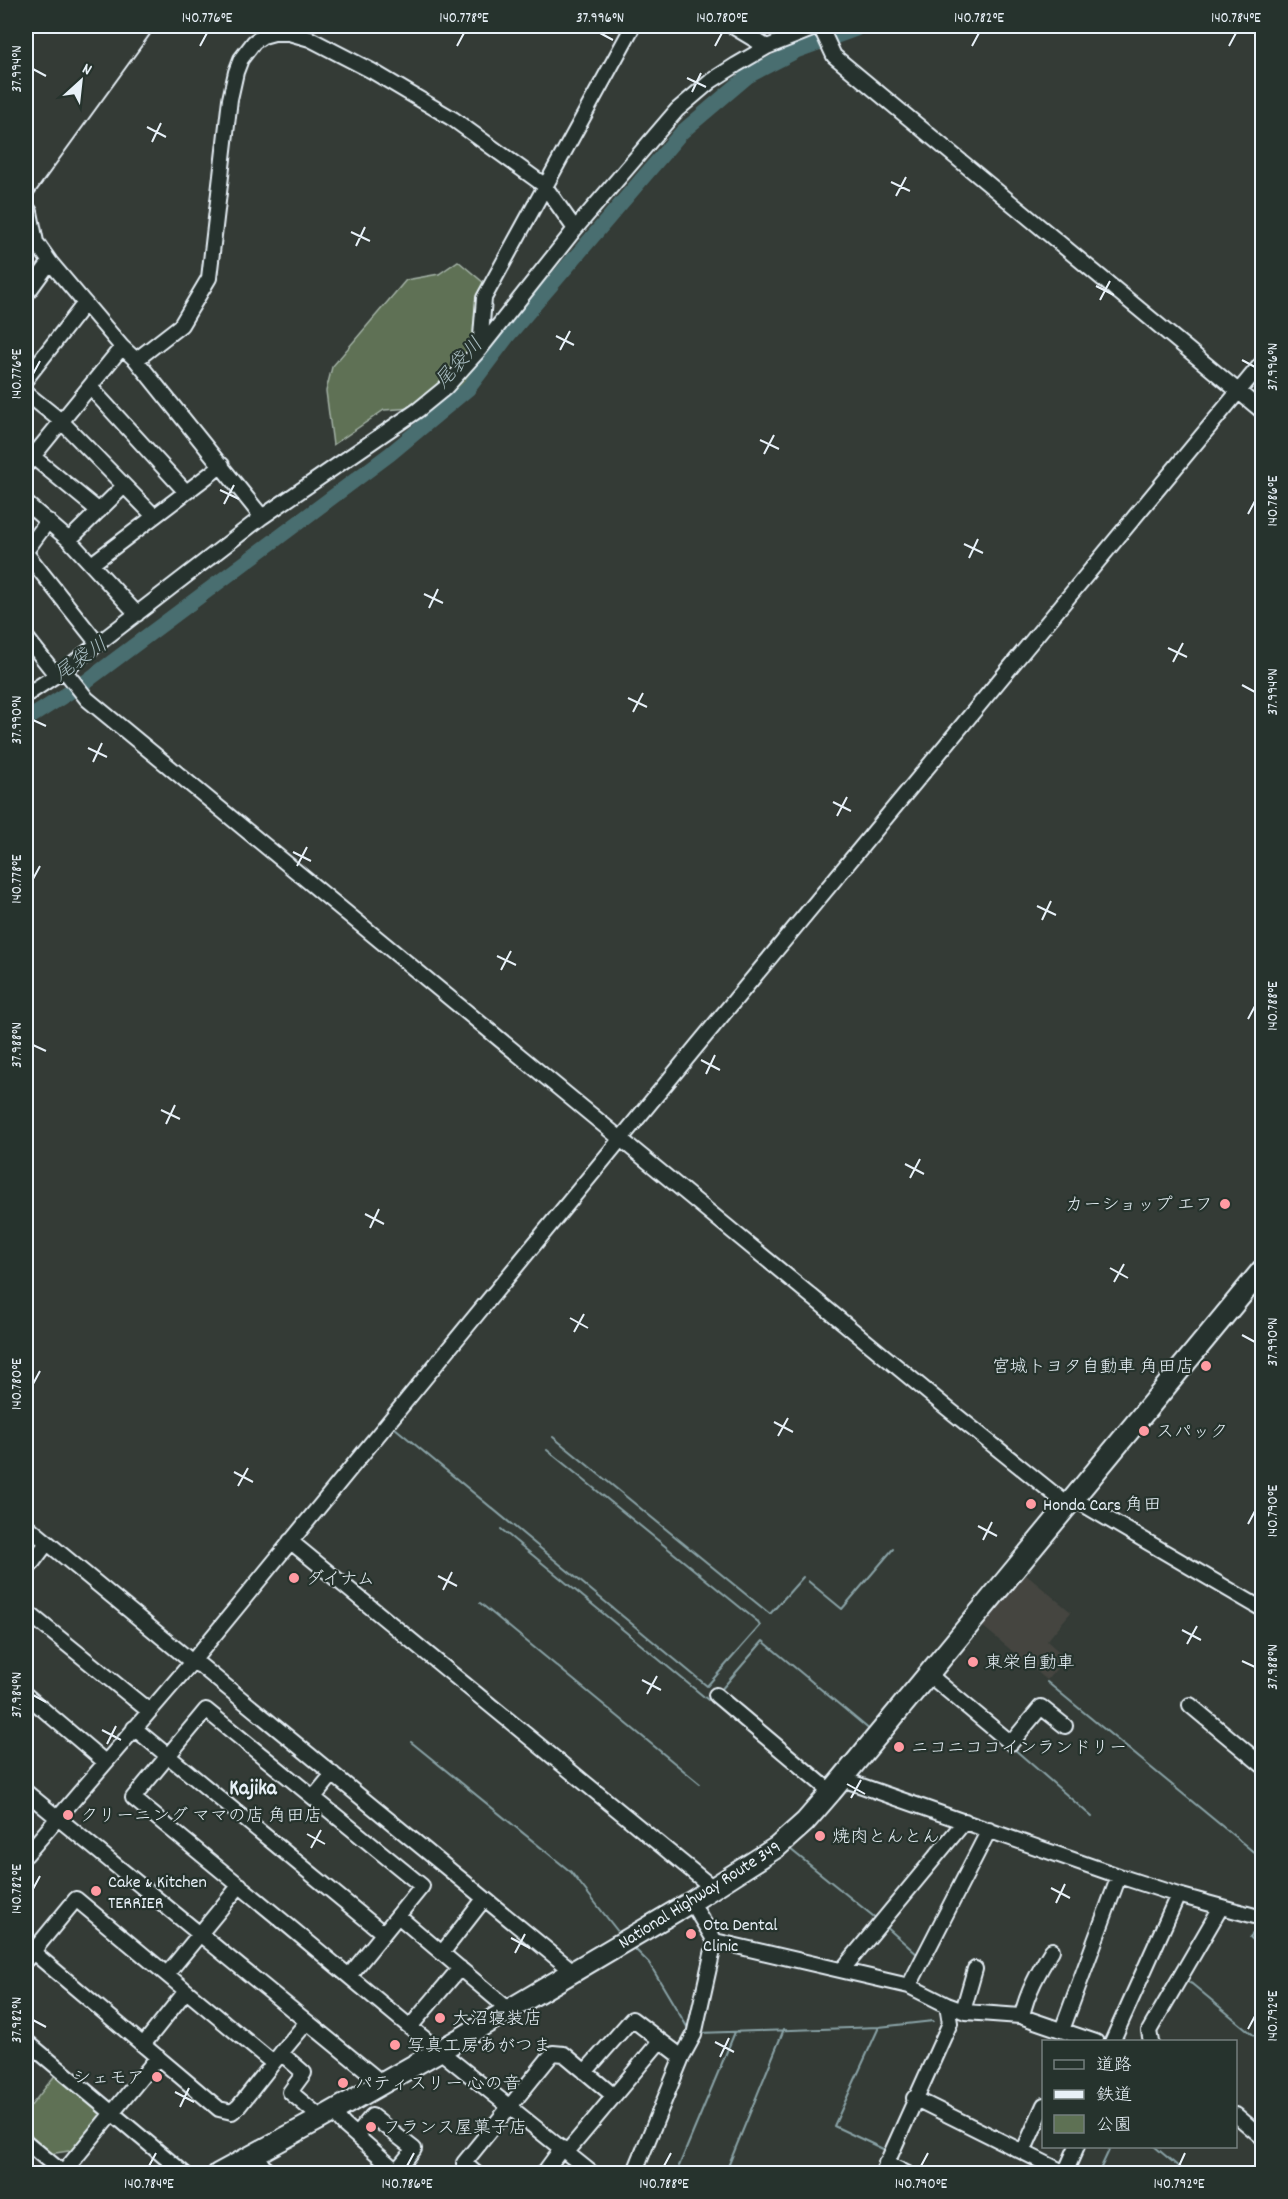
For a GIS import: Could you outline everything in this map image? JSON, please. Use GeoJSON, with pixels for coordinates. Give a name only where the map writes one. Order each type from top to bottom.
{"type":"FeatureCollection","features":[{"type":"Feature","properties":{"kind":"highway","name":"National Highway Route 349"},"geometry":{"type":"LineString","coordinates":[[218,2174],[326,2116],[574,1972],[691,1902],[788,1838],[837,1785],[1263,1270]]}},
{"type":"Feature","properties":{"kind":"street"},"geometry":{"type":"LineString","coordinates":[[480,349],[484,298],[633,26]]}},
{"type":"Feature","properties":{"kind":"street"},"geometry":{"type":"LineString","coordinates":[[732,26],[767,46]]}},
{"type":"Feature","properties":{"kind":"street"},"geometry":{"type":"LineString","coordinates":[[26,695],[63,674],[98,644],[262,517],[418,410],[445,388],[480,349],[575,229],[677,110],[711,81],[767,46],[821,27],[834,56],[1006,201],[1263,411]]}},
{"type":"Feature","properties":{"kind":"street"},"geometry":{"type":"LineString","coordinates":[[136,360],[181,325],[209,278],[230,99],[236,72],[248,48],[263,36],[289,33],[310,39],[372,71],[453,119],[544,185],[575,229]]}},
{"type":"Feature","properties":{"kind":"street"},"geometry":{"type":"LineString","coordinates":[[26,206],[30,212],[36,242],[50,262],[122,347],[136,360],[262,517]]}},
{"type":"Feature","properties":{"kind":"street"},"geometry":{"type":"LineString","coordinates":[[26,295],[50,262]]}},
{"type":"Feature","properties":{"kind":"street"},"geometry":{"type":"LineString","coordinates":[[26,379],[85,303]]}},
{"type":"Feature","properties":{"kind":"street"},"geometry":{"type":"LineString","coordinates":[[99,511],[29,460],[122,347]]}},
{"type":"Feature","properties":{"kind":"street"},"geometry":{"type":"LineString","coordinates":[[26,1855],[192,1662],[1263,363]]}},
{"type":"Feature","properties":{"kind":"street"},"geometry":{"type":"LineString","coordinates":[[90,387],[186,492]]}},
{"type":"Feature","properties":{"kind":"street"},"geometry":{"type":"LineString","coordinates":[[26,393],[61,421],[154,516]]}},
{"type":"Feature","properties":{"kind":"street"},"geometry":{"type":"LineString","coordinates":[[93,563],[222,465]]}},
{"type":"Feature","properties":{"kind":"street"},"geometry":{"type":"LineString","coordinates":[[69,540],[124,486]]}},
{"type":"Feature","properties":{"kind":"street"},"geometry":{"type":"LineString","coordinates":[[26,504],[93,563],[137,614]]}},
{"type":"Feature","properties":{"kind":"street"},"geometry":{"type":"LineString","coordinates":[[48,521],[26,552],[98,644]]}},
{"type":"Feature","properties":{"kind":"street"},"geometry":{"type":"LineString","coordinates":[[26,637],[83,694],[621,1139],[1071,1502],[1263,1609]]}},
{"type":"Feature","properties":{"kind":"street"},"geometry":{"type":"LineString","coordinates":[[26,1525],[574,1972]]}},
{"type":"Feature","properties":{"kind":"street"},"geometry":{"type":"LineString","coordinates":[[290,1541],[713,1888]]}},
{"type":"Feature","properties":{"kind":"street"},"geometry":{"type":"LineString","coordinates":[[26,1571],[47,1544]]}},
{"type":"Feature","properties":{"kind":"street"},"geometry":{"type":"LineString","coordinates":[[26,1611],[149,1711]]}},
{"type":"Feature","properties":{"kind":"street"},"geometry":{"type":"LineString","coordinates":[[928,1674],[1011,1743],[1041,1707],[1065,1726]]}},
{"type":"Feature","properties":{"kind":"street"},"geometry":{"type":"LineString","coordinates":[[26,1695],[105,1762]]}},
{"type":"Feature","properties":{"kind":"street"},"geometry":{"type":"LineString","coordinates":[[716,1695],[837,1785],[965,1821],[1119,1876],[1263,1918]]}},
{"type":"Feature","properties":{"kind":"street"},"geometry":{"type":"LineString","coordinates":[[1190,1705],[1263,1765]]}},
{"type":"Feature","properties":{"kind":"street"},"geometry":{"type":"LineString","coordinates":[[349,1976],[422,1886],[206,1710],[133,1798],[431,2045],[441,2050],[593,2174]]}},
{"type":"Feature","properties":{"kind":"street"},"geometry":{"type":"LineString","coordinates":[[134,1728],[383,1933]]}},
{"type":"Feature","properties":{"kind":"street"},"geometry":{"type":"LineString","coordinates":[[314,1797],[333,1774]]}},
{"type":"Feature","properties":{"kind":"street"},"geometry":{"type":"LineString","coordinates":[[26,1792],[198,1935],[382,2083]]}},
{"type":"Feature","properties":{"kind":"street"},"geometry":{"type":"LineString","coordinates":[[842,1970],[965,1821]]}},
{"type":"Feature","properties":{"kind":"street"},"geometry":{"type":"LineString","coordinates":[[909,1986],[989,1830]]}},
{"type":"Feature","properties":{"kind":"street"},"geometry":{"type":"LineString","coordinates":[[1069,2035],[1119,1876]]}},
{"type":"Feature","properties":{"kind":"street"},"geometry":{"type":"LineString","coordinates":[[167,1974],[240,1885]]}},
{"type":"Feature","properties":{"kind":"street"},"geometry":{"type":"LineString","coordinates":[[1113,2040],[1178,1895]]}},
{"type":"Feature","properties":{"kind":"street"},"geometry":{"type":"LineString","coordinates":[[306,2023],[277,2058],[239,2106],[232,2112],[225,2112],[29,1956],[76,1899],[186,1991],[277,2058],[304,2073],[290,2092],[314,2112],[344,2125],[399,2172],[414,2149],[372,2116],[357,2135]]}},
{"type":"Feature","properties":{"kind":"street"},"geometry":{"type":"LineString","coordinates":[[442,1953],[484,1899]]}},
{"type":"Feature","properties":{"kind":"street"},"geometry":{"type":"LineString","coordinates":[[634,2174],[682,2057],[694,2035],[715,1941],[691,1902]]}},
{"type":"Feature","properties":{"kind":"street"},"geometry":{"type":"LineString","coordinates":[[1148,2038],[1221,1906]]}},
{"type":"Feature","properties":{"kind":"street"},"geometry":{"type":"LineString","coordinates":[[398,1916],[508,2009]]}},
{"type":"Feature","properties":{"kind":"street"},"geometry":{"type":"LineString","coordinates":[[715,1941],[909,1986],[963,2011],[1022,2016],[1069,2035],[1088,2040]]}},
{"type":"Feature","properties":{"kind":"street"},"geometry":{"type":"LineString","coordinates":[[1022,2016],[1024,2003],[1052,1950]]}},
{"type":"Feature","properties":{"kind":"street"},"geometry":{"type":"LineString","coordinates":[[410,2027],[460,1968]]}},
{"type":"Feature","properties":{"kind":"street"},"geometry":{"type":"LineString","coordinates":[[963,2011],[975,1969]]}},
{"type":"Feature","properties":{"kind":"street"},"geometry":{"type":"LineString","coordinates":[[143,2045],[186,1991]]}},
{"type":"Feature","properties":{"kind":"street"},"geometry":{"type":"LineString","coordinates":[[908,2174],[884,2168],[950,2023],[946,2005]]}},
{"type":"Feature","properties":{"kind":"street"},"geometry":{"type":"LineString","coordinates":[[585,2072],[632,2019],[682,2057]]}},
{"type":"Feature","properties":{"kind":"street"},"geometry":{"type":"LineString","coordinates":[[543,2174],[660,2041]]}},
{"type":"Feature","properties":{"kind":"street"},"geometry":{"type":"LineString","coordinates":[[27,2045],[185,2174]]}},
{"type":"Feature","properties":{"kind":"street"},"geometry":{"type":"LineString","coordinates":[[477,2174],[464,2163],[553,2053],[564,2054],[614,2096]]}},
{"type":"Feature","properties":{"kind":"street"},"geometry":{"type":"LineString","coordinates":[[26,2142],[63,2173],[158,2057]]}},
{"type":"Feature","properties":{"kind":"street"},"geometry":{"type":"LineString","coordinates":[[914,2098],[1063,2173],[1076,2148]]}},
{"type":"Feature","properties":{"kind":"street"},"geometry":{"type":"LineString","coordinates":[[1023,2152],[1042,2109]]}},
{"type":"Feature","properties":{"kind":"street"},"geometry":{"type":"LineString","coordinates":[[1237,2116],[1263,2137]]}},
{"type":"Feature","properties":{"kind":"street"},"geometry":{"type":"LineString","coordinates":[[255,2154],[263,2166],[273,2174]]}},
{"type":"Feature","properties":{"kind":"shaded area"},"geometry":{"type":"Polygon","coordinates":[[[1024,1573],[1071,1612],[1047,1641],[1066,1658],[1047,1680],[981,1625],[1024,1573]]]}},
{"type":"Feature","properties":{"kind":"green space"},"geometry":{"type":"Polygon","coordinates":[[[458,261],[485,284],[491,344],[484,371],[469,393],[454,409],[436,413],[412,408],[384,410],[333,445],[326,391],[332,367],[406,280],[439,274],[458,261]]]}},
{"type":"Feature","properties":{"kind":"green space"},"geometry":{"type":"Polygon","coordinates":[[[56,2074],[99,2110],[101,2117],[75,2150],[49,2154],[26,2135],[26,2112],[56,2074]]]}},
{"type":"Feature","properties":{"kind":"waterway","name":"尾袋川"},"geometry":{"type":"LineString","coordinates":[[26,720],[84,683],[390,454],[468,389],[507,337],[682,132],[748,76],[796,51],[859,26]]}},
{"type":"Feature","properties":{"kind":"waterway"},"geometry":{"type":"LineString","coordinates":[[395,1428],[707,1686],[760,1626],[757,1621],[547,1450]]}},
{"type":"Feature","properties":{"kind":"waterway"},"geometry":{"type":"LineString","coordinates":[[553,1437],[770,1614],[803,1577]]}},
{"type":"Feature","properties":{"kind":"waterway"},"geometry":{"type":"LineString","coordinates":[[501,1529],[708,1700]]}},
{"type":"Feature","properties":{"kind":"waterway"},"geometry":{"type":"LineString","coordinates":[[808,1581],[842,1609],[893,1549]]}},
{"type":"Feature","properties":{"kind":"waterway"},"geometry":{"type":"LineString","coordinates":[[480,1603],[700,1784]]}},
{"type":"Feature","properties":{"kind":"waterway"},"geometry":{"type":"LineString","coordinates":[[720,1691],[763,1641],[871,1731]]}},
{"type":"Feature","properties":{"kind":"waterway"},"geometry":{"type":"LineString","coordinates":[[1047,1682],[1262,1859]]}},
{"type":"Feature","properties":{"kind":"waterway"},"geometry":{"type":"LineString","coordinates":[[411,1742],[571,1872],[619,1933]]}},
{"type":"Feature","properties":{"kind":"waterway"},"geometry":{"type":"LineString","coordinates":[[1013,1748],[1092,1817]]}},
{"type":"Feature","properties":{"kind":"waterway"},"geometry":{"type":"LineString","coordinates":[[746,1879],[770,1865],[790,1849],[878,1920]]}},
{"type":"Feature","properties":{"kind":"waterway"},"geometry":{"type":"LineString","coordinates":[[1262,1923],[1250,1937],[1262,1948]]}},
{"type":"Feature","properties":{"kind":"waterway"},"geometry":{"type":"LineString","coordinates":[[884,1925],[918,1955]]}},
{"type":"Feature","properties":{"kind":"waterway"},"geometry":{"type":"LineString","coordinates":[[632,1946],[649,1963],[689,2030]]}},
{"type":"Feature","properties":{"kind":"waterway"},"geometry":{"type":"LineString","coordinates":[[1184,1980],[1192,1984],[1262,2042]]}},
{"type":"Feature","properties":{"kind":"waterway"},"geometry":{"type":"LineString","coordinates":[[699,2033],[879,2027],[933,2021]]}},
{"type":"Feature","properties":{"kind":"waterway"},"geometry":{"type":"LineString","coordinates":[[879,2027],[834,2126],[883,2149]]}},
{"type":"Feature","properties":{"kind":"waterway"},"geometry":{"type":"LineString","coordinates":[[725,2174],[784,2029]]}},
{"type":"Feature","properties":{"kind":"waterway"},"geometry":{"type":"LineString","coordinates":[[679,2166],[735,2032]]}},
{"type":"Feature","properties":{"kind":"waterway"},"geometry":{"type":"LineString","coordinates":[[1098,2174],[1110,2148]]}},
{"type":"Feature","properties":{"kind":"waterway"},"geometry":{"type":"LineString","coordinates":[[1156,2148],[1187,2174]]}},
{"type":"Feature","properties":{"kind":"railway"},"geometry":{"type":"LineString","coordinates":[[26,205],[156,26]]}},
{"type":"Feature","properties":{"kind":"place","name":"カーショップ エフ"},"geometry":{"type":"Point","coordinates":[1225,1204]}},
{"type":"Feature","properties":{"kind":"place","name":"宮城トヨタ自動車 角田店"},"geometry":{"type":"Point","coordinates":[1206,1366]}},
{"type":"Feature","properties":{"kind":"place","name":"スパック"},"geometry":{"type":"Point","coordinates":[1144,1431]}},
{"type":"Feature","properties":{"kind":"place","name":"Honda Cars 角田"},"geometry":{"type":"Point","coordinates":[1031,1504]}},
{"type":"Feature","properties":{"kind":"place","name":"ダイナム"},"geometry":{"type":"Point","coordinates":[294,1578]}},
{"type":"Feature","properties":{"kind":"place","name":"東栄自動車"},"geometry":{"type":"Point","coordinates":[973,1662]}},
{"type":"Feature","properties":{"kind":"place","name":"ニコニココインランドリー"},"geometry":{"type":"Point","coordinates":[899,1747]}},
{"type":"Feature","properties":{"kind":"place","name":"クリーニング ママの店 角田店"},"geometry":{"type":"Point","coordinates":[68,1815]}},
{"type":"Feature","properties":{"kind":"place","name":"焼肉とんとん"},"geometry":{"type":"Point","coordinates":[820,1836]}},
{"type":"Feature","properties":{"kind":"place","name":"Cake & Kitchen TERRIER"},"geometry":{"type":"Point","coordinates":[96,1891]}},
{"type":"Feature","properties":{"kind":"place","name":"Ota Dental Clinic"},"geometry":{"type":"Point","coordinates":[691,1934]}},
{"type":"Feature","properties":{"kind":"place","name":"大沼寝装店"},"geometry":{"type":"Point","coordinates":[440,2018]}},
{"type":"Feature","properties":{"kind":"place","name":"写真工房あがつま"},"geometry":{"type":"Point","coordinates":[395,2045]}},
{"type":"Feature","properties":{"kind":"place","name":"シェモア"},"geometry":{"type":"Point","coordinates":[157,2077]}},
{"type":"Feature","properties":{"kind":"place","name":"パティスリー 心の音"},"geometry":{"type":"Point","coordinates":[343,2083]}},
{"type":"Feature","properties":{"kind":"place","name":"フランス屋菓子店"},"geometry":{"type":"Point","coordinates":[371,2127]}},
{"type":"Feature","properties":{"kind":"district","name":"Kajika"},"geometry":{"type":"Point","coordinates":[253,1787]}}]}
